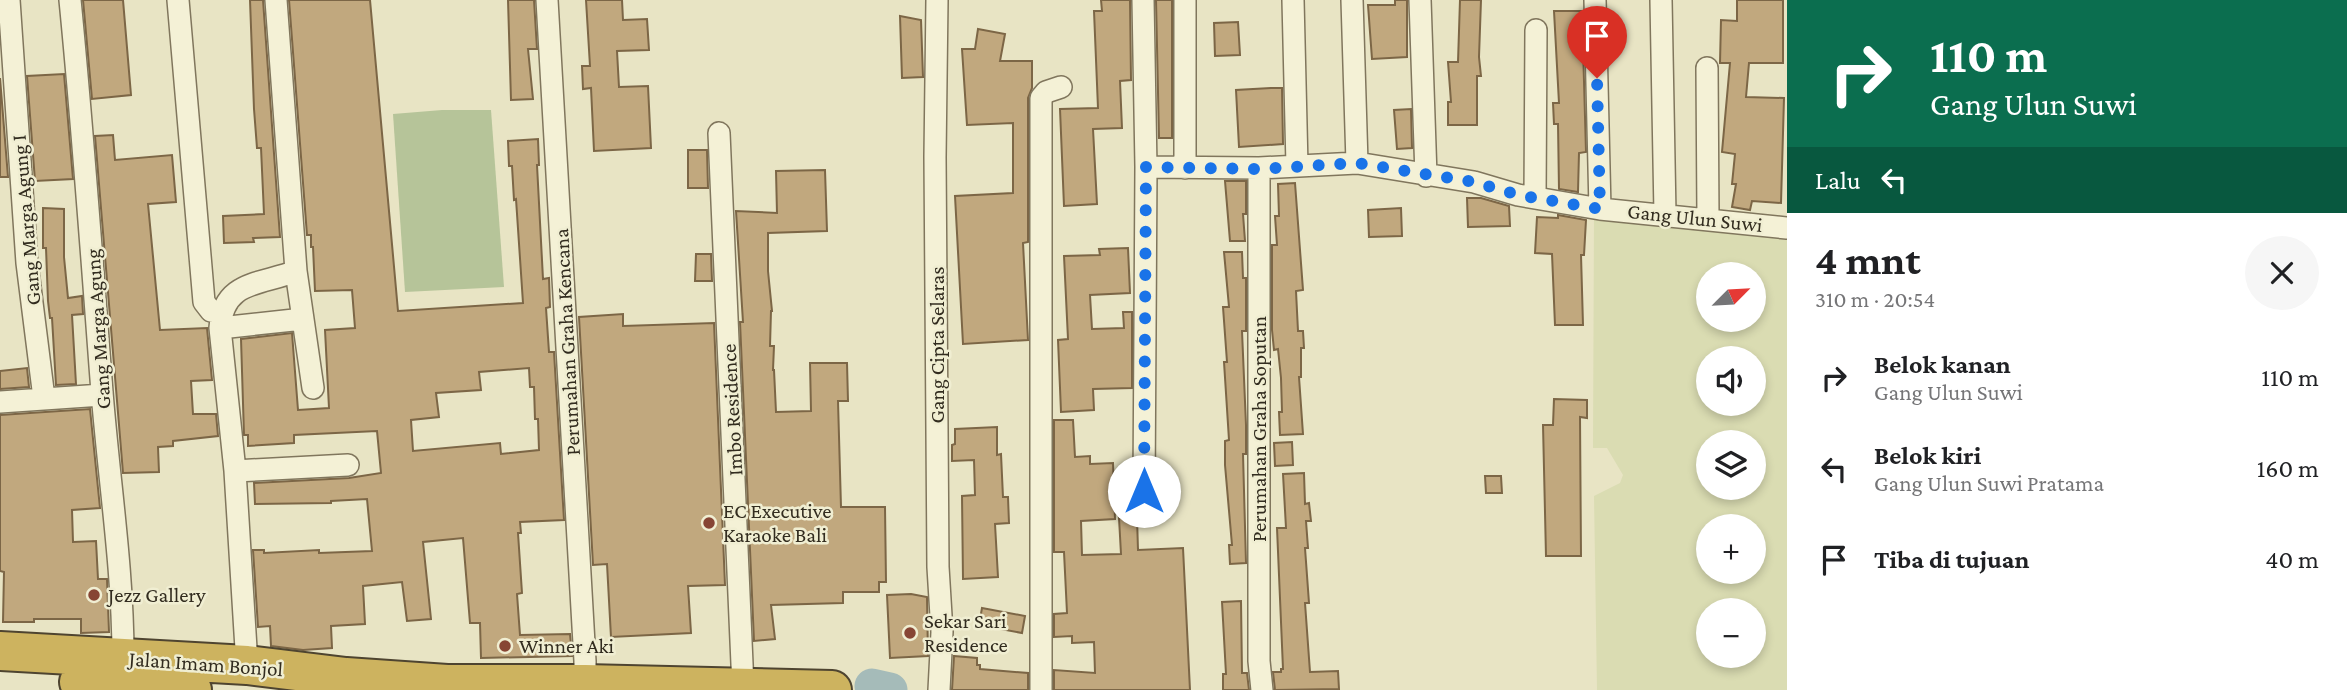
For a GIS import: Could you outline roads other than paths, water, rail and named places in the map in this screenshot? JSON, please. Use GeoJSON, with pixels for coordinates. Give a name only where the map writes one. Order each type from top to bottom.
{"type":"FeatureCollection","features":[{"type":"Feature","properties":{"kind":"highway","name":"Jalan Imam Bonjol"},"geometry":{"type":"LineString","coordinates":[[0,651],[247,665],[346,683],[585,684],[832,690]]}},
{"type":"Feature","properties":{"kind":"highway","name":"Jalan Imam Bonjol"},"geometry":{"type":"LineString","coordinates":[[0,677],[192,690]]}},
{"type":"Feature","properties":{"kind":"street","name":"Gang Marga Agung I"},"geometry":{"type":"LineString","coordinates":[[9,0],[27,263],[44,398]]}},
{"type":"Feature","properties":{"kind":"street","name":"Gang Marga Agung"},"geometry":{"type":"LineString","coordinates":[[70,0],[84,140],[102,395],[123,601],[123,657]]}},
{"type":"Feature","properties":{"kind":"street"},"geometry":{"type":"LineString","coordinates":[[178,0],[204,302],[221,320],[303,319]]}},
{"type":"Feature","properties":{"kind":"street"},"geometry":{"type":"LineString","coordinates":[[276,0],[296,271],[313,388]]}},
{"type":"Feature","properties":{"kind":"street","name":"Perumahan Graha Kencana"},"geometry":{"type":"LineString","coordinates":[[547,0],[585,684]]}},
{"type":"Feature","properties":{"kind":"street","name":"Gang Cipta Selaras"},"geometry":{"type":"LineString","coordinates":[[937,0],[935,171],[938,554],[942,632],[939,690]]}},
{"type":"Feature","properties":{"kind":"street"},"geometry":{"type":"LineString","coordinates":[[1143,0],[1146,167],[1144,491]]}},
{"type":"Feature","properties":{"kind":"street"},"geometry":{"type":"LineString","coordinates":[[1185,0],[1185,168]]}},
{"type":"Feature","properties":{"kind":"street"},"geometry":{"type":"LineString","coordinates":[[1293,0],[1297,166]]}},
{"type":"Feature","properties":{"kind":"street"},"geometry":{"type":"LineString","coordinates":[[1352,0],[1357,163]]}},
{"type":"Feature","properties":{"kind":"street"},"geometry":{"type":"LineString","coordinates":[[1420,0],[1426,176]]}},
{"type":"Feature","properties":{"kind":"street"},"geometry":{"type":"LineString","coordinates":[[1595,0],[1600,209]]}},
{"type":"Feature","properties":{"kind":"street"},"geometry":{"type":"LineString","coordinates":[[1661,0],[1665,214]]}},
{"type":"Feature","properties":{"kind":"street"},"geometry":{"type":"LineString","coordinates":[[1535,198],[1536,30]]}},
{"type":"Feature","properties":{"kind":"street"},"geometry":{"type":"LineString","coordinates":[[1707,68],[1707,219]]}},
{"type":"Feature","properties":{"kind":"street"},"geometry":{"type":"LineString","coordinates":[[1041,690],[1041,97],[1046,92],[1061,87]]}},
{"type":"Feature","properties":{"kind":"street","name":"Imbo Residence"},"geometry":{"type":"LineString","coordinates":[[719,133],[743,687]]}},
{"type":"Feature","properties":{"kind":"street","name":"Gang Ulun Suwi"},"geometry":{"type":"LineString","coordinates":[[1146,167],[1259,169],[1357,163],[1474,182],[1535,198],[1600,209],[1787,228]]}},
{"type":"Feature","properties":{"kind":"street","name":"Perumahan Graha Soputan"},"geometry":{"type":"LineString","coordinates":[[1259,169],[1259,661],[1262,690]]}},
{"type":"Feature","properties":{"kind":"street"},"geometry":{"type":"LineString","coordinates":[[247,665],[221,320],[231,296],[240,288],[296,271]]}},
{"type":"Feature","properties":{"kind":"street"},"geometry":{"type":"LineString","coordinates":[[0,402],[102,395]]}},
{"type":"Feature","properties":{"kind":"street"},"geometry":{"type":"LineString","coordinates":[[234,471],[348,465]]}},
{"type":"Feature","properties":{"kind":"waterway"},"geometry":{"type":"LineString","coordinates":[[872,686],[890,690]]}},
{"type":"Feature","properties":{"kind":"place","name":"EC Executive Karaoke Bali"},"geometry":{"type":"Point","coordinates":[709,523]}},
{"type":"Feature","properties":{"kind":"place","name":"Jezz Gallery"},"geometry":{"type":"Point","coordinates":[94,595]}},
{"type":"Feature","properties":{"kind":"place","name":"Sekar Sari Residence"},"geometry":{"type":"Point","coordinates":[910,633]}},
{"type":"Feature","properties":{"kind":"place","name":"Winner Aki"},"geometry":{"type":"Point","coordinates":[505,646]}}]}
